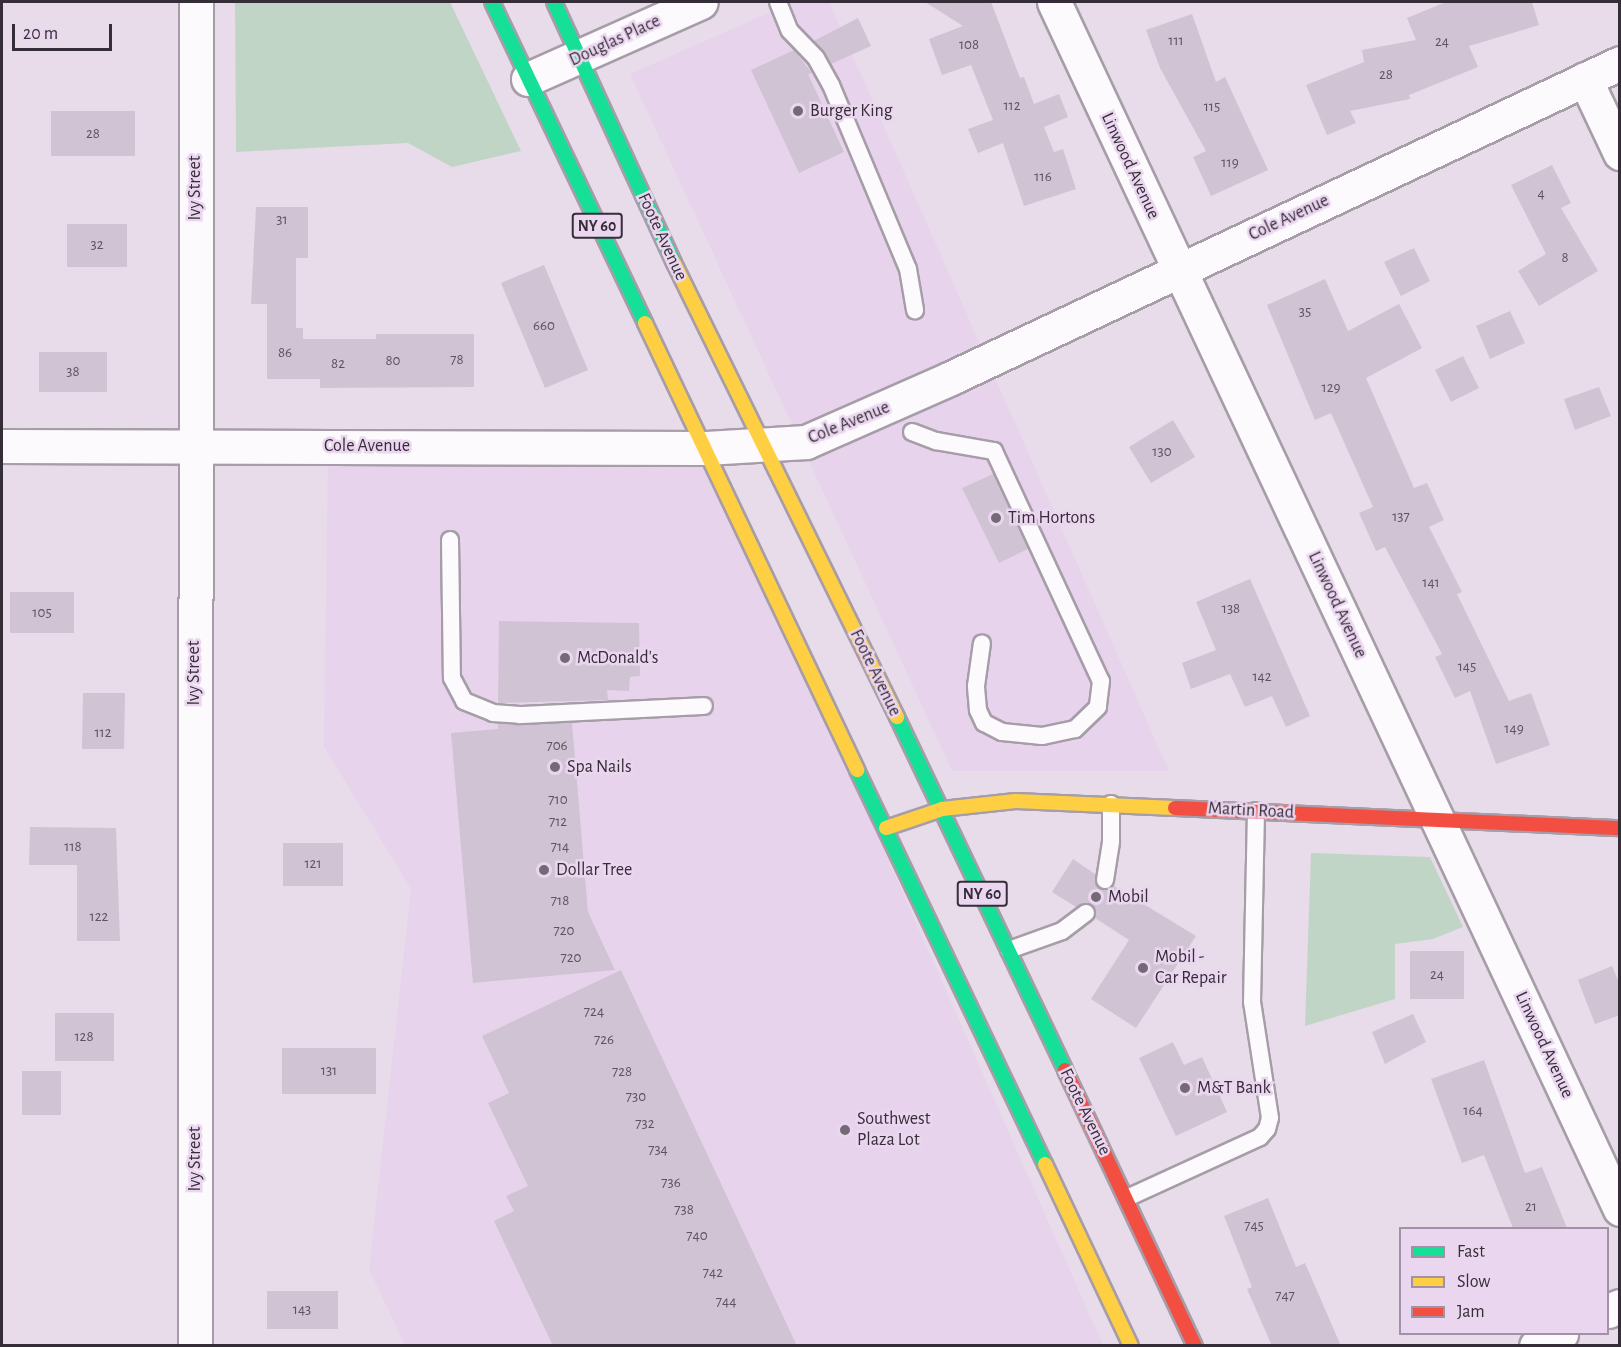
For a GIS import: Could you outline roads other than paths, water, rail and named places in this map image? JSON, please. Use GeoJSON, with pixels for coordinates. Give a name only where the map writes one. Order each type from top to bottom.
{"type":"FeatureCollection","features":[{"type":"Feature","properties":{"kind":"main road","name":"NY 60"},"geometry":{"type":"LineString","coordinates":[[492,2],[1131,1346]]}},
{"type":"Feature","properties":{"kind":"main road","name":"Foote Avenue"},"geometry":{"type":"LineString","coordinates":[[554,2],[761,446],[942,809],[1195,1346]]}},
{"type":"Feature","properties":{"kind":"main road","name":"Martin Road"},"geometry":{"type":"LineString","coordinates":[[886,828],[942,809],[1016,801],[1620,828]]}},
{"type":"Feature","properties":{"kind":"street","name":"Ivy Street"},"geometry":{"type":"LineString","coordinates":[[195,1346],[196,2]]}},
{"type":"Feature","properties":{"kind":"street","name":"Douglas Place"},"geometry":{"type":"LineString","coordinates":[[528,79],[580,58],[701,2]]}},
{"type":"Feature","properties":{"kind":"street","name":"Linwood Avenue"},"geometry":{"type":"LineString","coordinates":[[1054,2],[1620,1209]]}},
{"type":"Feature","properties":{"kind":"street","name":"Cole Avenue"},"geometry":{"type":"LineString","coordinates":[[2,446],[706,448],[806,442],[911,397],[1620,63]]}},
{"type":"Feature","properties":{"kind":"street"},"geometry":{"type":"LineString","coordinates":[[1585,79],[1620,153]]}},
{"type":"Feature","properties":{"kind":"street"},"geometry":{"type":"LineString","coordinates":[[1536,1346],[1559,1335]]}},
{"type":"Feature","properties":{"kind":"lane"},"geometry":{"type":"LineString","coordinates":[[778,2],[790,31],[807,46],[831,85],[908,268],[915,310]]}},
{"type":"Feature","properties":{"kind":"lane"},"geometry":{"type":"LineString","coordinates":[[912,432],[936,441],[994,451],[1101,681],[1098,708],[1075,729],[1042,736],[1002,732],[984,723],[978,710],[976,686],[982,643]]}},
{"type":"Feature","properties":{"kind":"lane"},"geometry":{"type":"LineString","coordinates":[[450,540],[452,678],[464,701],[493,713],[520,715],[704,706]]}},
{"type":"Feature","properties":{"kind":"lane"},"geometry":{"type":"LineString","coordinates":[[1105,880],[1111,841],[1111,804]]}},
{"type":"Feature","properties":{"kind":"lane"},"geometry":{"type":"LineString","coordinates":[[1127,1198],[1260,1137],[1267,1129],[1270,1118],[1252,1002],[1256,811]]}},
{"type":"Feature","properties":{"kind":"lane"},"geometry":{"type":"LineString","coordinates":[[1009,950],[1062,931],[1086,913]]}},
{"type":"Feature","properties":{"kind":"place","name":"Burger King"},"geometry":{"type":"Point","coordinates":[798,111]}},
{"type":"Feature","properties":{"kind":"place","name":"Tim Hortons"},"geometry":{"type":"Point","coordinates":[996,518]}},
{"type":"Feature","properties":{"kind":"place","name":"McDonald's"},"geometry":{"type":"Point","coordinates":[565,658]}},
{"type":"Feature","properties":{"kind":"place","name":"Spa Nails"},"geometry":{"type":"Point","coordinates":[555,767]}},
{"type":"Feature","properties":{"kind":"place","name":"Dollar Tree"},"geometry":{"type":"Point","coordinates":[544,870]}},
{"type":"Feature","properties":{"kind":"place","name":"Mobil"},"geometry":{"type":"Point","coordinates":[1096,897]}},
{"type":"Feature","properties":{"kind":"place","name":"Mobil - Car Repair"},"geometry":{"type":"Point","coordinates":[1143,968]}},
{"type":"Feature","properties":{"kind":"place","name":"M&T Bank"},"geometry":{"type":"Point","coordinates":[1185,1088]}},
{"type":"Feature","properties":{"kind":"place","name":"Southwest Plaza Lot"},"geometry":{"type":"Point","coordinates":[845,1130]}}]}
